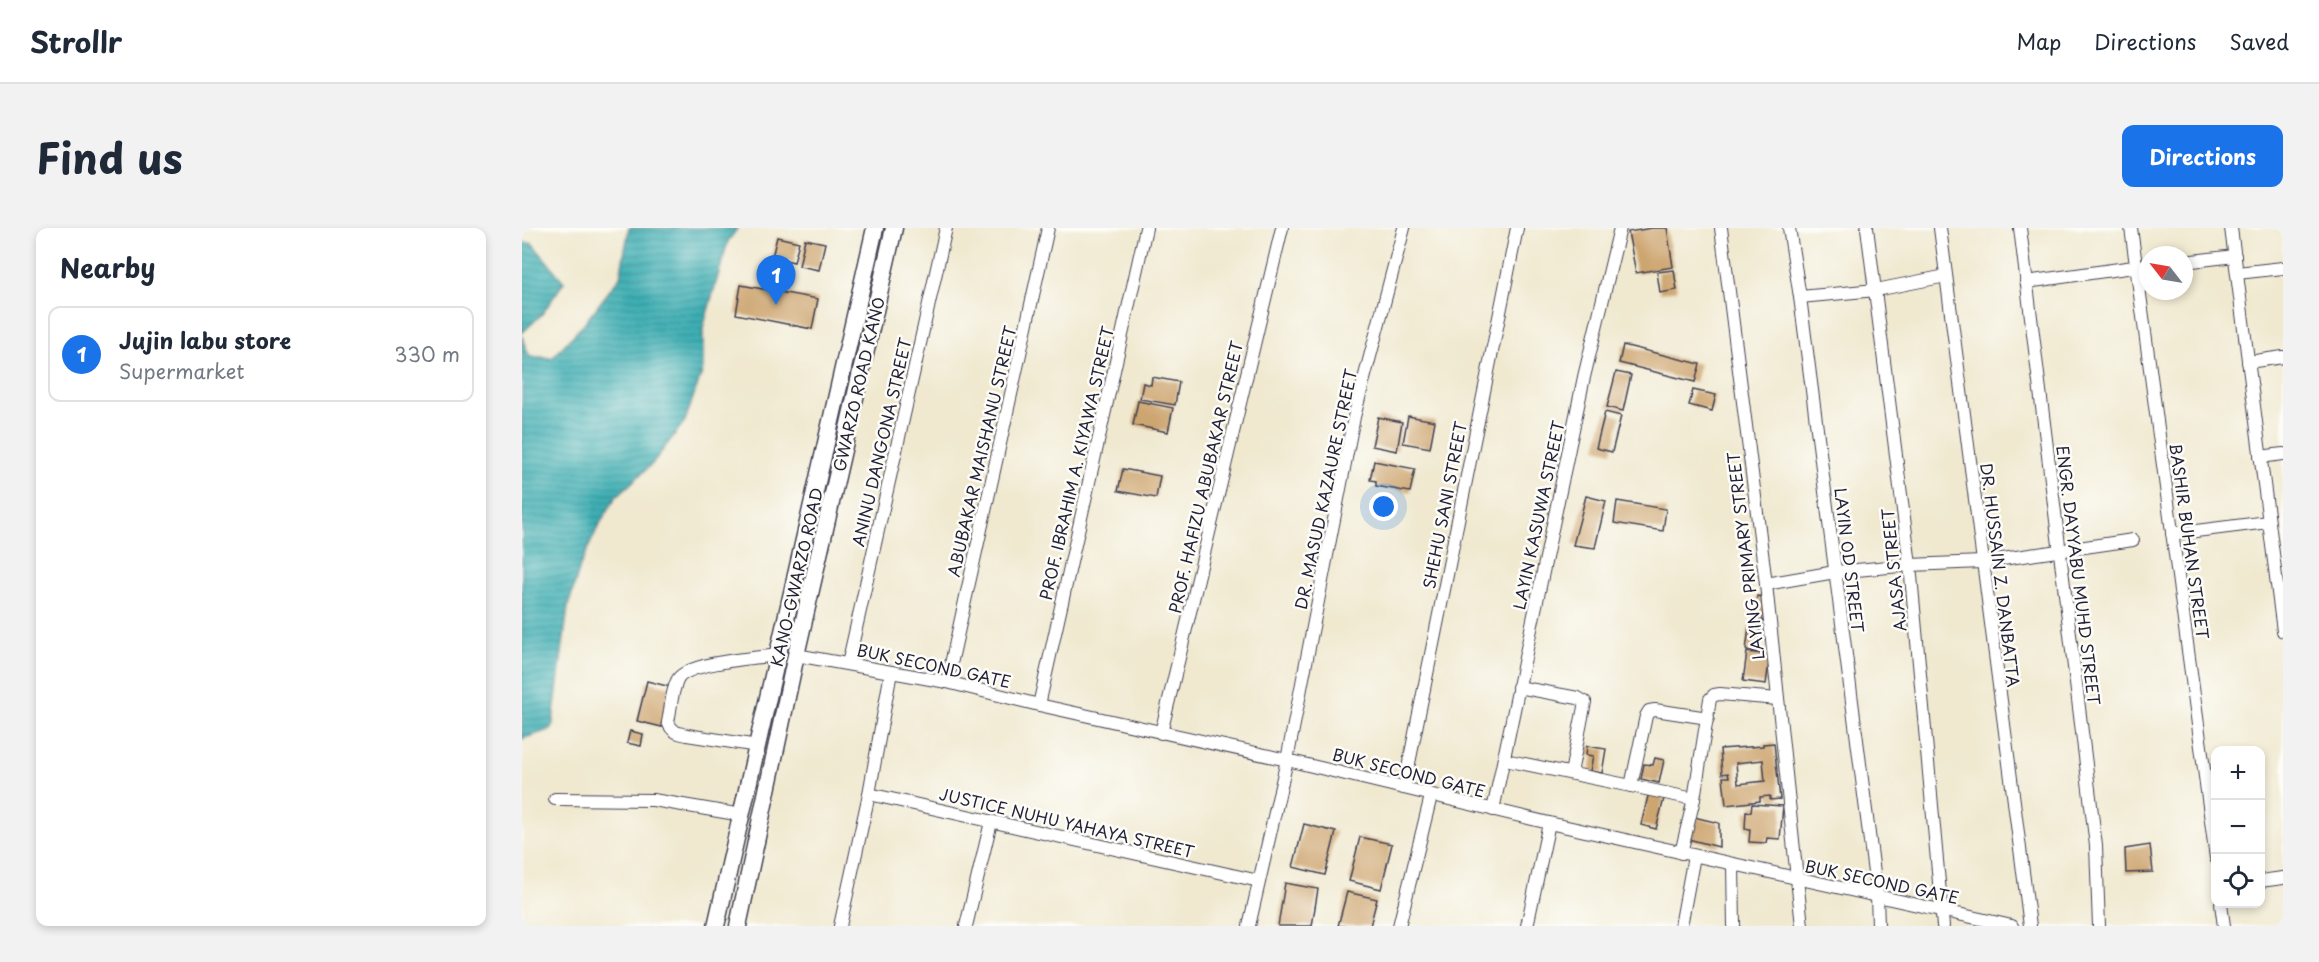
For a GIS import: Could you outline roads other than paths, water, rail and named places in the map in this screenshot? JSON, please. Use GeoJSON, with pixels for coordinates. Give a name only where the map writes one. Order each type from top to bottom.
{"type":"FeatureCollection","features":[{"type":"Feature","properties":{"kind":"main road","name":"KANO-GWARZO ROAD"},"geometry":{"type":"LineString","coordinates":[[716,926],[875,228]]}},
{"type":"Feature","properties":{"kind":"main road","name":"GWARZO ROAD KANO"},"geometry":{"type":"LineString","coordinates":[[738,926],[796,655],[894,228]]}},
{"type":"Feature","properties":{"kind":"street","name":"ANINU DANGONA STREET"},"geometry":{"type":"LineString","coordinates":[[848,664],[946,228]]}},
{"type":"Feature","properties":{"kind":"street","name":"ABUBAKAR MAISHANU STREET"},"geometry":{"type":"LineString","coordinates":[[947,682],[1048,228]]}},
{"type":"Feature","properties":{"kind":"street","name":"PROF. IBRAHIM A. KIYAWA STREET"},"geometry":{"type":"LineString","coordinates":[[1039,705],[1146,228]]}},
{"type":"Feature","properties":{"kind":"street","name":"PROF. HAFIZU ABUBAKAR STREET"},"geometry":{"type":"LineString","coordinates":[[1161,733],[1282,228]]}},
{"type":"Feature","properties":{"kind":"street","name":"DR. MASUD KAZAURE STREET"},"geometry":{"type":"LineString","coordinates":[[1249,926],[1287,760],[1354,417],[1404,228]]}},
{"type":"Feature","properties":{"kind":"street","name":"SHEHU SANI STREET"},"geometry":{"type":"LineString","coordinates":[[1404,788],[1516,228]]}},
{"type":"Feature","properties":{"kind":"street","name":"LAYIN KASUWA STREET"},"geometry":{"type":"LineString","coordinates":[[1493,810],[1584,376],[1620,228]]}},
{"type":"Feature","properties":{"kind":"street","name":"LAYING PRIMARY STREET"},"geometry":{"type":"LineString","coordinates":[[1721,228],[1766,584],[1802,926]]}},
{"type":"Feature","properties":{"kind":"street","name":"LAYIN OD STREET"},"geometry":{"type":"LineString","coordinates":[[1789,228],[1878,896],[1878,926]]}},
{"type":"Feature","properties":{"kind":"street","name":"AJASA STREET"},"geometry":{"type":"LineString","coordinates":[[1867,228],[1910,565],[1943,926]]}},
{"type":"Feature","properties":{"kind":"street","name":"DR. HUSSAIN Z. DANBATTA"},"geometry":{"type":"LineString","coordinates":[[1940,228],[2030,926]]}},
{"type":"Feature","properties":{"kind":"street","name":"ENGR. DAYYABU MUHD STREET"},"geometry":{"type":"LineString","coordinates":[[2020,228],[2096,846],[2099,926]]}},
{"type":"Feature","properties":{"kind":"street","name":"BASHIR BUHAN STREET"},"geometry":{"type":"LineString","coordinates":[[2131,228],[2139,256]]}},
{"type":"Feature","properties":{"kind":"street"},"geometry":{"type":"LineString","coordinates":[[2231,228],[2268,522],[2278,559],[2283,631]]}},
{"type":"Feature","properties":{"kind":"street"},"geometry":{"type":"LineString","coordinates":[[2193,260],[2235,256]]}},
{"type":"Feature","properties":{"kind":"street"},"geometry":{"type":"LineString","coordinates":[[2026,282],[2139,266]]}},
{"type":"Feature","properties":{"kind":"street"},"geometry":{"type":"LineString","coordinates":[[2236,273],[2283,268]]}},
{"type":"Feature","properties":{"kind":"street"},"geometry":{"type":"LineString","coordinates":[[1800,297],[1876,290],[1946,276]]}},
{"type":"Feature","properties":{"kind":"street","name":"BASHIR BUHAN STREET"},"geometry":{"type":"LineString","coordinates":[[2146,300],[2172,534],[2215,854]]}},
{"type":"Feature","properties":{"kind":"street"},"geometry":{"type":"LineString","coordinates":[[2248,362],[2283,357]]}},
{"type":"Feature","properties":{"kind":"street"},"geometry":{"type":"LineString","coordinates":[[2260,457],[2283,454]]}},
{"type":"Feature","properties":{"kind":"street"},"geometry":{"type":"LineString","coordinates":[[2172,534],[2268,522]]}},
{"type":"Feature","properties":{"kind":"street"},"geometry":{"type":"LineString","coordinates":[[1766,584],[1835,572],[1910,565],[1982,562],[2133,540]]}},
{"type":"Feature","properties":{"kind":"street","name":"BUK SECOND GATE"},"geometry":{"type":"LineString","coordinates":[[796,655],[947,682],[1161,733],[1287,760],[1431,796],[1798,880],[2012,926]]}},
{"type":"Feature","properties":{"kind":"street"},"geometry":{"type":"LineString","coordinates":[[758,746],[687,735],[670,728],[668,722],[677,680],[682,674],[695,667],[778,656]]}},
{"type":"Feature","properties":{"kind":"street"},"geometry":{"type":"LineString","coordinates":[[840,926],[869,794],[891,672]]}},
{"type":"Feature","properties":{"kind":"street"},"geometry":{"type":"LineString","coordinates":[[1518,687],[1578,698],[1585,702],[1571,773]]}},
{"type":"Feature","properties":{"kind":"street"},"geometry":{"type":"LineString","coordinates":[[1681,926],[1694,799],[1710,699],[1720,694],[1778,699]]}},
{"type":"Feature","properties":{"kind":"street"},"geometry":{"type":"LineString","coordinates":[[1631,786],[1649,711],[1708,718]]}},
{"type":"Feature","properties":{"kind":"street"},"geometry":{"type":"LineString","coordinates":[[1504,760],[1694,799]]}},
{"type":"Feature","properties":{"kind":"street","name":"JUSTICE NUHU YAHAYA STREET"},"geometry":{"type":"LineString","coordinates":[[869,794],[1259,881]]}},
{"type":"Feature","properties":{"kind":"street"},"geometry":{"type":"LineString","coordinates":[[1399,926],[1431,796]]}},
{"type":"Feature","properties":{"kind":"street"},"geometry":{"type":"LineString","coordinates":[[555,799],[653,800],[742,815]]}},
{"type":"Feature","properties":{"kind":"street"},"geometry":{"type":"LineString","coordinates":[[966,926],[990,822]]}},
{"type":"Feature","properties":{"kind":"street"},"geometry":{"type":"LineString","coordinates":[[1527,926],[1550,823]]}},
{"type":"Feature","properties":{"kind":"street"},"geometry":{"type":"LineString","coordinates":[[1733,865],[1734,926]]}},
{"type":"Feature","properties":{"kind":"street"},"geometry":{"type":"LineString","coordinates":[[2265,880],[2283,878]]}},
{"type":"Feature","properties":{"kind":"street"},"geometry":{"type":"LineString","coordinates":[[2222,908],[2224,926]]}},
{"type":"Feature","properties":{"kind":"water"},"geometry":{"type":"Polygon","coordinates":[[[629,228],[738,228],[728,241],[703,328],[703,369],[685,421],[652,464],[615,498],[598,527],[580,566],[568,607],[552,729],[522,739],[522,336],[529,356],[552,358],[583,325],[620,277],[629,228]]]}},
{"type":"Feature","properties":{"kind":"water"},"geometry":{"type":"Polygon","coordinates":[[[522,243],[532,243],[564,282],[542,314],[522,333],[522,243]]]}},
{"type":"Feature","properties":{"kind":"place","name":"Jujin labu store"},"geometry":{"type":"Point","coordinates":[776,305]}}]}
